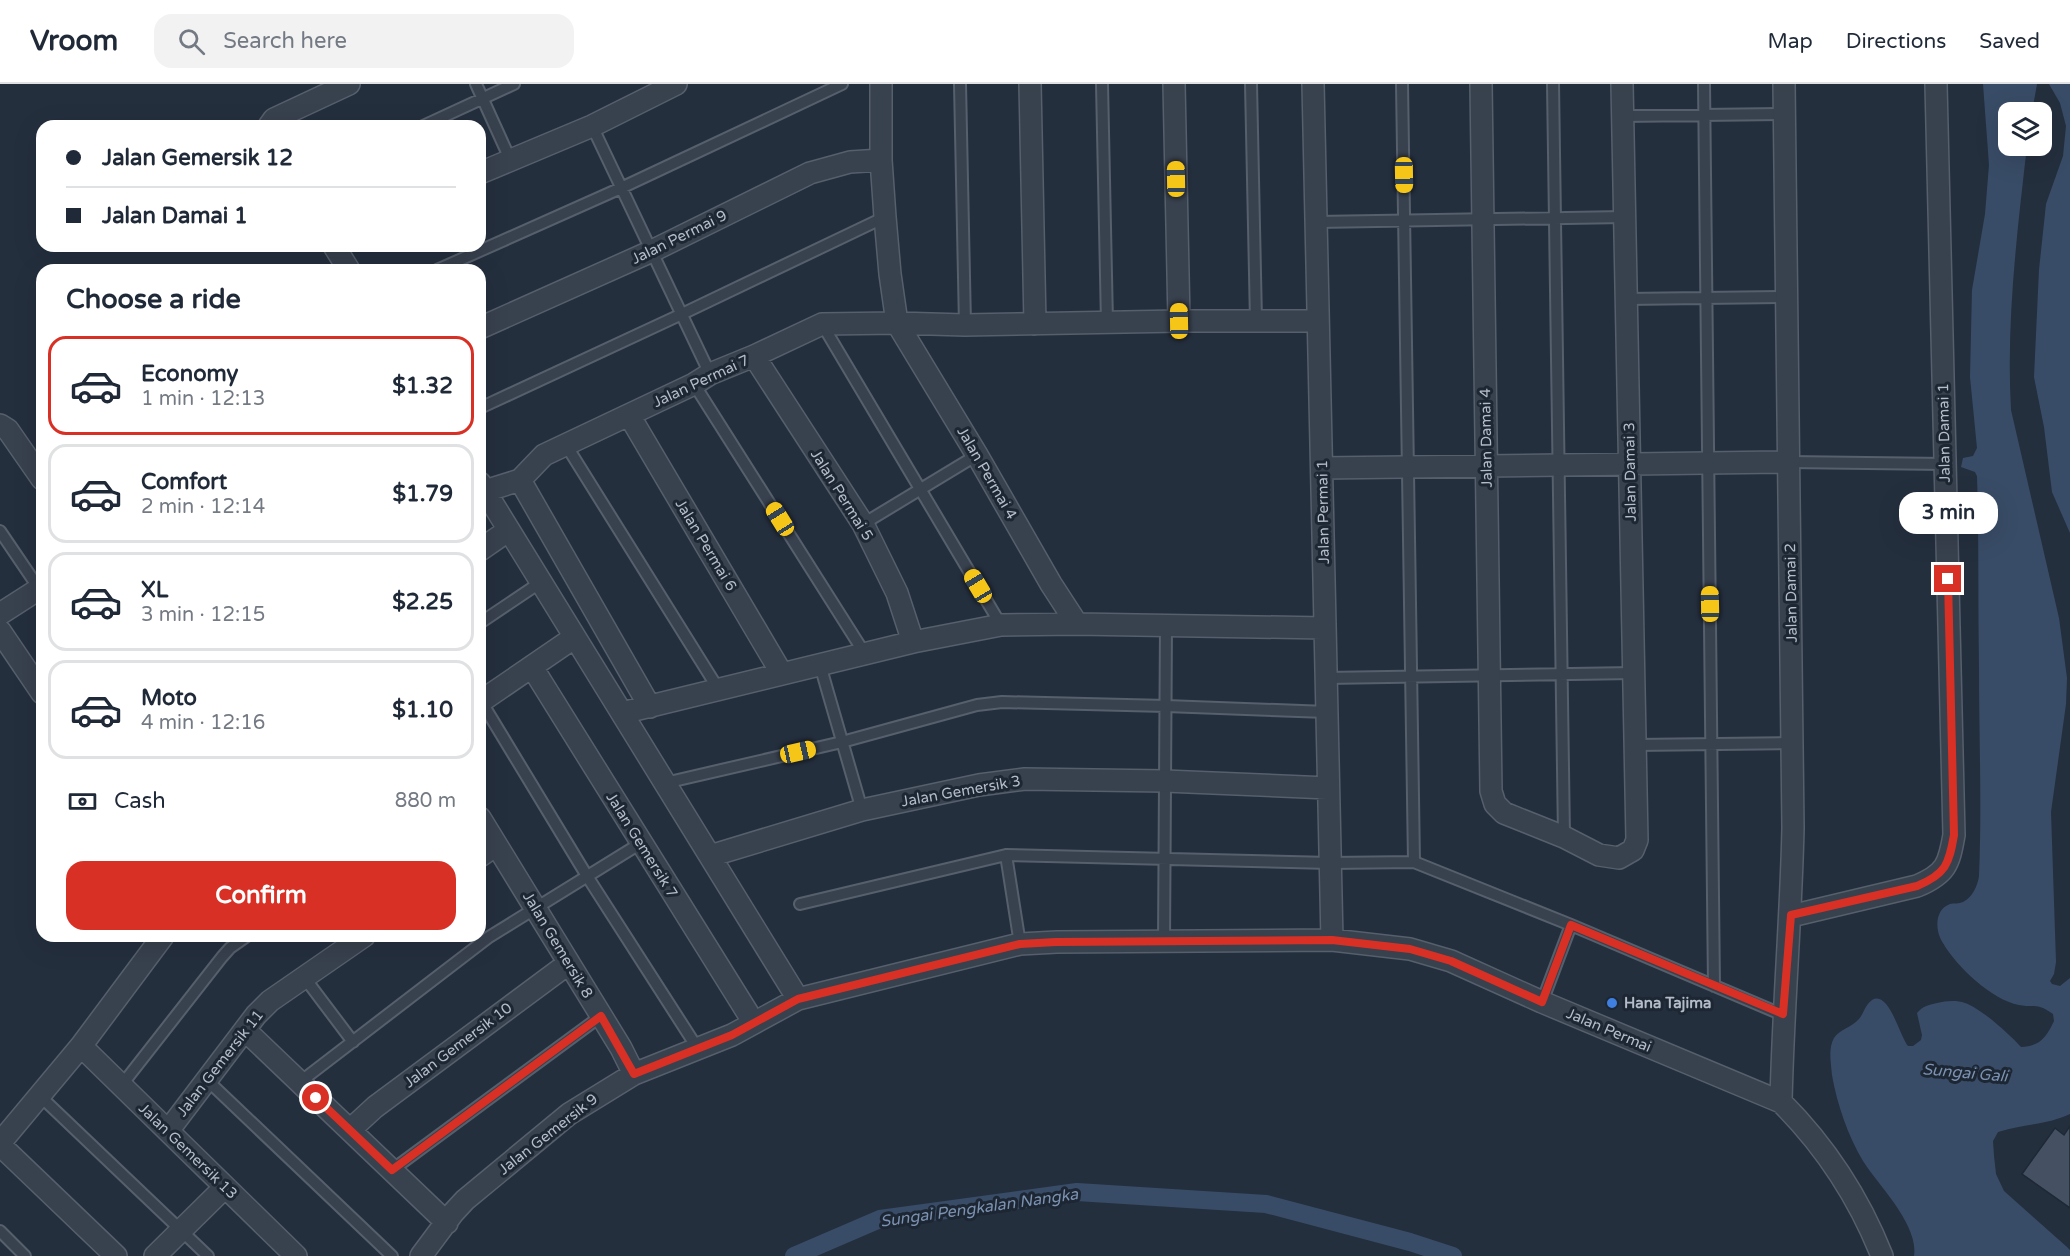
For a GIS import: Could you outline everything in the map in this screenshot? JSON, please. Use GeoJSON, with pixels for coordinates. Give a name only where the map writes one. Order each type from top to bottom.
{"type":"FeatureCollection","features":[{"type":"Feature","properties":{"kind":"street"},"geometry":{"type":"LineString","coordinates":[[273,120],[349,84]]}},
{"type":"Feature","properties":{"kind":"street"},"geometry":{"type":"LineString","coordinates":[[486,170],[592,126],[676,84]]}},
{"type":"Feature","properties":{"kind":"street"},"geometry":{"type":"LineString","coordinates":[[881,84],[881,160],[890,274],[897,322]]}},
{"type":"Feature","properties":{"kind":"street"},"geometry":{"type":"LineString","coordinates":[[1030,84],[1035,324]]}},
{"type":"Feature","properties":{"kind":"street"},"geometry":{"type":"LineString","coordinates":[[1174,84],[1179,321]]}},
{"type":"Feature","properties":{"kind":"street","name":"Jalan Permai 1"},"geometry":{"type":"LineString","coordinates":[[1314,84],[1332,940]]}},
{"type":"Feature","properties":{"kind":"street","name":"Jalan Damai 4"},"geometry":{"type":"LineString","coordinates":[[1481,84],[1491,791],[1495,804],[1504,813],[1564,837]]}},
{"type":"Feature","properties":{"kind":"street","name":"Jalan Damai 3"},"geometry":{"type":"LineString","coordinates":[[1564,837],[1599,855],[1619,858],[1633,850],[1637,840],[1622,84]]}},
{"type":"Feature","properties":{"kind":"street","name":"Jalan Damai 2"},"geometry":{"type":"LineString","coordinates":[[1781,1102],[1783,1014],[1791,915],[1792,743],[1784,84]]}},
{"type":"Feature","properties":{"kind":"street","name":"Jalan Damai 1"},"geometry":{"type":"LineString","coordinates":[[1791,915],[1917,886],[1933,879],[1944,870],[1951,853],[1954,835],[1936,84]]}},
{"type":"Feature","properties":{"kind":"street","name":"Jalan Permai 9"},"geometry":{"type":"LineString","coordinates":[[486,325],[652,251],[810,173],[850,162],[881,160]]}},
{"type":"Feature","properties":{"kind":"street","name":"Jalan Permai 7"},"geometry":{"type":"LineString","coordinates":[[486,488],[520,480],[544,455],[822,324],[897,322],[965,326],[1179,321],[1318,321]]}},
{"type":"Feature","properties":{"kind":"street","name":"Jalan Permai 4"},"geometry":{"type":"LineString","coordinates":[[897,322],[1051,584],[1077,624]]}},
{"type":"Feature","properties":{"kind":"street","name":"Jalan Permai 5"},"geometry":{"type":"LineString","coordinates":[[754,356],[863,524],[897,593],[913,642]]}},
{"type":"Feature","properties":{"kind":"street","name":"Jalan Permai 6"},"geometry":{"type":"LineString","coordinates":[[629,415],[782,674]]}},
{"type":"Feature","properties":{"kind":"street"},"geometry":{"type":"LineString","coordinates":[[0,425],[8,429],[36,470]]}},
{"type":"Feature","properties":{"kind":"street"},"geometry":{"type":"LineString","coordinates":[[1322,468],[1789,462]]}},
{"type":"Feature","properties":{"kind":"street"},"geometry":{"type":"LineString","coordinates":[[520,480],[650,707]]}},
{"type":"Feature","properties":{"kind":"street"},"geometry":{"type":"LineString","coordinates":[[486,495],[798,999]]}},
{"type":"Feature","properties":{"kind":"street"},"geometry":{"type":"LineString","coordinates":[[486,546],[509,530]]}},
{"type":"Feature","properties":{"kind":"street"},"geometry":{"type":"LineString","coordinates":[[0,614],[36,592]]}},
{"type":"Feature","properties":{"kind":"street"},"geometry":{"type":"LineString","coordinates":[[622,713],[913,642],[1001,625],[1325,628]]}},
{"type":"Feature","properties":{"kind":"street"},"geometry":{"type":"LineString","coordinates":[[0,631],[36,684]]}},
{"type":"Feature","properties":{"kind":"street"},"geometry":{"type":"LineString","coordinates":[[486,699],[575,637]]}},
{"type":"Feature","properties":{"kind":"street","name":"Jalan Gemersik 7"},"geometry":{"type":"LineString","coordinates":[[532,667],[754,1023]]}},
{"type":"Feature","properties":{"kind":"street","name":"Jalan Gemersik 3"},"geometry":{"type":"LineString","coordinates":[[710,856],[862,810],[979,785],[1025,779],[1165,781],[1328,788]]}},
{"type":"Feature","properties":{"kind":"street","name":"Jalan Gemersik 8"},"geometry":{"type":"LineString","coordinates":[[488,850],[535,907],[634,1074]]}},
{"type":"Feature","properties":{"kind":"street","name":"Jalan Permai"},"geometry":{"type":"LineString","coordinates":[[798,999],[1020,944],[1332,940],[1410,949],[1451,961],[1542,1002],[1781,1102]]}},
{"type":"Feature","properties":{"kind":"street"},"geometry":{"type":"LineString","coordinates":[[116,1256],[0,1144],[81,1046],[159,942]]}},
{"type":"Feature","properties":{"kind":"street","name":"Jalan Gemersik 11"},"geometry":{"type":"LineString","coordinates":[[168,1131],[244,1030],[270,1001],[355,942]]}},
{"type":"Feature","properties":{"kind":"street","name":"Jalan Gemersik 10"},"geometry":{"type":"LineString","coordinates":[[350,1130],[375,1107],[569,963]]}},
{"type":"Feature","properties":{"kind":"street","name":"Jalan Gemersik 9"},"geometry":{"type":"LineString","coordinates":[[421,1256],[465,1200],[569,1114],[634,1074],[732,1035],[798,999]]}},
{"type":"Feature","properties":{"kind":"street"},"geometry":{"type":"LineString","coordinates":[[244,1030],[447,1223]]}},
{"type":"Feature","properties":{"kind":"street","name":"Jalan Gemersik 13"},"geometry":{"type":"LineString","coordinates":[[81,1046],[296,1256]]}},
{"type":"Feature","properties":{"kind":"street"},"geometry":{"type":"LineString","coordinates":[[1781,1102],[1844,1179],[1871,1228],[1882,1256]]}},
{"type":"Feature","properties":{"kind":"street"},"geometry":{"type":"LineString","coordinates":[[155,1256],[225,1187]]}},
{"type":"Feature","properties":{"kind":"lane"},"geometry":{"type":"LineString","coordinates":[[476,84],[510,159]]}},
{"type":"Feature","properties":{"kind":"lane"},"geometry":{"type":"LineString","coordinates":[[436,120],[514,84]]}},
{"type":"Feature","properties":{"kind":"lane"},"geometry":{"type":"LineString","coordinates":[[486,248],[621,188],[842,84]]}},
{"type":"Feature","properties":{"kind":"lane"},"geometry":{"type":"LineString","coordinates":[[960,84],[965,326]]}},
{"type":"Feature","properties":{"kind":"lane"},"geometry":{"type":"LineString","coordinates":[[1102,84],[1107,323]]}},
{"type":"Feature","properties":{"kind":"lane"},"geometry":{"type":"LineString","coordinates":[[1251,84],[1256,321]]}},
{"type":"Feature","properties":{"kind":"lane"},"geometry":{"type":"LineString","coordinates":[[1402,84],[1414,862]]}},
{"type":"Feature","properties":{"kind":"lane"},"geometry":{"type":"LineString","coordinates":[[1553,84],[1564,837]]}},
{"type":"Feature","properties":{"kind":"lane"},"geometry":{"type":"LineString","coordinates":[[1704,84],[1714,986]]}},
{"type":"Feature","properties":{"kind":"lane"},"geometry":{"type":"LineString","coordinates":[[1623,116],[1784,114]]}},
{"type":"Feature","properties":{"kind":"lane"},"geometry":{"type":"LineString","coordinates":[[592,126],[682,314],[702,379],[865,654]]}},
{"type":"Feature","properties":{"kind":"lane"},"geometry":{"type":"LineString","coordinates":[[486,405],[885,217]]}},
{"type":"Feature","properties":{"kind":"lane"},"geometry":{"type":"LineString","coordinates":[[1317,222],[1624,217]]}},
{"type":"Feature","properties":{"kind":"lane"},"geometry":{"type":"LineString","coordinates":[[450,264],[477,252]]}},
{"type":"Feature","properties":{"kind":"lane"},"geometry":{"type":"LineString","coordinates":[[1626,299],[1785,297]]}},
{"type":"Feature","properties":{"kind":"lane"},"geometry":{"type":"LineString","coordinates":[[822,324],[1001,625]]}},
{"type":"Feature","properties":{"kind":"lane"},"geometry":{"type":"LineString","coordinates":[[566,445],[719,690]]}},
{"type":"Feature","properties":{"kind":"lane"},"geometry":{"type":"LineString","coordinates":[[863,524],[977,455]]}},
{"type":"Feature","properties":{"kind":"lane"},"geometry":{"type":"LineString","coordinates":[[1789,462],[1945,464]]}},
{"type":"Feature","properties":{"kind":"lane"},"geometry":{"type":"LineString","coordinates":[[0,531],[36,582]]}},
{"type":"Feature","properties":{"kind":"lane"},"geometry":{"type":"LineString","coordinates":[[486,620],[541,582]]}},
{"type":"Feature","properties":{"kind":"lane"},"geometry":{"type":"LineString","coordinates":[[1164,941],[1166,626]]}},
{"type":"Feature","properties":{"kind":"lane"},"geometry":{"type":"LineString","coordinates":[[820,665],[862,810]]}},
{"type":"Feature","properties":{"kind":"lane"},"geometry":{"type":"LineString","coordinates":[[1326,678],[1634,673]]}},
{"type":"Feature","properties":{"kind":"lane"},"geometry":{"type":"LineString","coordinates":[[665,783],[842,742],[977,705],[1002,702],[1327,712]]}},
{"type":"Feature","properties":{"kind":"lane"},"geometry":{"type":"LineString","coordinates":[[486,710],[587,876],[698,1049]]}},
{"type":"Feature","properties":{"kind":"lane"},"geometry":{"type":"LineString","coordinates":[[1635,745],[1792,743]]}},
{"type":"Feature","properties":{"kind":"lane"},"geometry":{"type":"LineString","coordinates":[[486,939],[641,843]]}},
{"type":"Feature","properties":{"kind":"lane"},"geometry":{"type":"LineString","coordinates":[[800,904],[1006,855],[1330,863],[1414,862],[1783,1014]]}},
{"type":"Feature","properties":{"kind":"lane"},"geometry":{"type":"LineString","coordinates":[[1006,855],[1020,944]]}},
{"type":"Feature","properties":{"kind":"lane"},"geometry":{"type":"LineString","coordinates":[[1542,1002],[1571,925]]}},
{"type":"Feature","properties":{"kind":"lane"},"geometry":{"type":"LineString","coordinates":[[121,1086],[222,957],[238,942]]}},
{"type":"Feature","properties":{"kind":"lane"},"geometry":{"type":"LineString","coordinates":[[300,1082],[482,942]]}},
{"type":"Feature","properties":{"kind":"lane"},"geometry":{"type":"LineString","coordinates":[[304,977],[353,1041]]}},
{"type":"Feature","properties":{"kind":"lane"},"geometry":{"type":"LineString","coordinates":[[392,1170],[601,1016]]}},
{"type":"Feature","properties":{"kind":"lane"},"geometry":{"type":"LineString","coordinates":[[207,1080],[392,1256]]}},
{"type":"Feature","properties":{"kind":"lane"},"geometry":{"type":"LineString","coordinates":[[39,1095],[208,1256]]}},
{"type":"Feature","properties":{"kind":"lane"},"geometry":{"type":"LineString","coordinates":[[0,1232],[26,1256]]}},
{"type":"Feature","properties":{"kind":"water","name":"Sungai Gali"},"geometry":{"type":"Polygon","coordinates":[[[1983,84],[2037,84],[2034,102],[1998,102],[1998,156],[2026,156],[2011,311],[2011,410],[2059,618],[2067,678],[2066,704],[2051,812],[2056,962],[2050,981],[2060,986],[2070,978],[2070,1114],[1998,1132],[1993,1141],[1996,1174],[2004,1191],[2067,1247],[2070,1250],[2070,1256],[1914,1256],[1914,1244],[1904,1219],[1863,1161],[1848,1130],[1832,1075],[1831,1046],[1834,1038],[1859,1019],[1872,1000],[1878,999],[1889,1008],[1908,1046],[1913,1046],[1921,1040],[1917,1013],[1926,1006],[1940,1002],[1958,1001],[1972,1006],[1995,1022],[2021,1047],[2033,1045],[2042,1040],[2054,1021],[2053,1014],[2047,1010],[2009,1002],[1976,981],[1949,952],[1940,938],[1937,927],[1941,911],[1950,904],[1961,903],[1969,898],[1976,887],[1979,876],[1977,476],[1975,472],[1961,467],[1963,458],[1973,456],[1977,448],[1970,377],[1972,290],[1985,214],[1989,165],[1983,84]]]}},
{"type":"Feature","properties":{"kind":"water"},"geometry":{"type":"Polygon","coordinates":[[[2049,84],[2070,84],[2070,533],[2052,492],[2044,427],[2034,377],[2039,270],[2046,204],[2063,156],[2066,126],[2060,103],[2049,84]]]}},
{"type":"Feature","properties":{"kind":"building"},"geometry":{"type":"Polygon","coordinates":[[[2070,1126],[2070,1208],[2022,1174],[2055,1128],[2064,1135],[2070,1126]]]}},
{"type":"Feature","properties":{"kind":"waterway","name":"Sungai Pengkalan Nangka"},"geometry":{"type":"LineString","coordinates":[[794,1256],[880,1219],[1077,1192],[1266,1204],[1410,1242],[1453,1256]]}},
{"type":"Feature","properties":{"kind":"place","name":"Hana Tajima"},"geometry":{"type":"Point","coordinates":[1612,1003]}},
{"type":"Feature","properties":{"kind":"route"},"geometry":{"type":"LineString","coordinates":[[316,1098],[392,1170],[601,1016],[634,1074],[732,1035],[798,999],[1020,944],[1332,940],[1410,949],[1451,961],[1542,1002],[1571,925],[1783,1014],[1791,915],[1917,886],[1933,879],[1944,870],[1951,853],[1954,835],[1948,579]]}}]}
